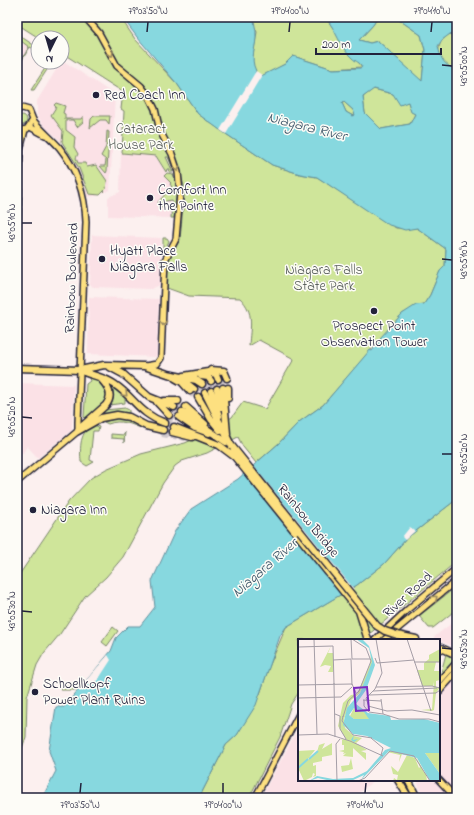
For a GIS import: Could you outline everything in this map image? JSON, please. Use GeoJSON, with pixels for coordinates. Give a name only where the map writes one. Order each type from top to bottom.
{"type":"FeatureCollection","features":[{"type":"Feature","properties":{"kind":"highway"},"geometry":{"type":"LineString","coordinates":[[104,365],[124,374],[157,401],[168,419]]}},
{"type":"Feature","properties":{"kind":"highway"},"geometry":{"type":"LineString","coordinates":[[17,368],[80,370],[104,365],[140,366],[207,383]]}},
{"type":"Feature","properties":{"kind":"highway"},"geometry":{"type":"LineString","coordinates":[[80,370],[88,375],[99,376],[116,385],[152,418],[168,419]]}},
{"type":"Feature","properties":{"kind":"highway"},"geometry":{"type":"LineString","coordinates":[[185,377],[211,370],[224,371],[207,383]]}},
{"type":"Feature","properties":{"kind":"highway"},"geometry":{"type":"LineString","coordinates":[[185,377],[212,372],[216,374],[207,383]]}},
{"type":"Feature","properties":{"kind":"highway"},"geometry":{"type":"LineString","coordinates":[[78,431],[86,422],[106,406],[109,401],[108,387],[99,376]]}},
{"type":"Feature","properties":{"kind":"highway"},"geometry":{"type":"LineString","coordinates":[[185,377],[207,383]]}},
{"type":"Feature","properties":{"kind":"highway"},"geometry":{"type":"LineString","coordinates":[[185,377],[207,383]]}},
{"type":"Feature","properties":{"kind":"highway"},"geometry":{"type":"LineString","coordinates":[[210,392],[221,402],[219,415]]}},
{"type":"Feature","properties":{"kind":"highway"},"geometry":{"type":"LineString","coordinates":[[210,392],[225,435]]}},
{"type":"Feature","properties":{"kind":"highway"},"geometry":{"type":"LineString","coordinates":[[210,392],[225,435]]}},
{"type":"Feature","properties":{"kind":"highway","name":"Rainbow Bridge"},"geometry":{"type":"LineString","coordinates":[[210,392],[225,435],[377,626],[385,631],[416,639]]}},
{"type":"Feature","properties":{"kind":"highway"},"geometry":{"type":"LineString","coordinates":[[157,401],[168,419]]}},
{"type":"Feature","properties":{"kind":"highway"},"geometry":{"type":"LineString","coordinates":[[78,431],[99,419],[113,416],[129,417],[155,430],[168,419]]}},
{"type":"Feature","properties":{"kind":"highway"},"geometry":{"type":"LineString","coordinates":[[148,426],[168,419]]}},
{"type":"Feature","properties":{"kind":"highway"},"geometry":{"type":"LineString","coordinates":[[177,421],[195,431],[225,435]]}},
{"type":"Feature","properties":{"kind":"highway"},"geometry":{"type":"LineString","coordinates":[[177,421],[195,431],[225,435]]}},
{"type":"Feature","properties":{"kind":"highway"},"geometry":{"type":"LineString","coordinates":[[177,421],[195,431]]}},
{"type":"Feature","properties":{"kind":"highway","name":"Rainbow Bridge"},"geometry":{"type":"LineString","coordinates":[[195,431],[211,442],[222,447],[235,458],[359,611],[368,639]]}},
{"type":"Feature","properties":{"kind":"highway"},"geometry":{"type":"LineString","coordinates":[[440,647],[457,654]]}},
{"type":"Feature","properties":{"kind":"highway"},"geometry":{"type":"LineString","coordinates":[[440,690],[457,672]]}},
{"type":"Feature","properties":{"kind":"highway"},"geometry":{"type":"LineString","coordinates":[[400,781],[407,795]]}},
{"type":"Feature","properties":{"kind":"highway"},"geometry":{"type":"LineString","coordinates":[[408,781],[417,798]]}},
{"type":"Feature","properties":{"kind":"main road"},"geometry":{"type":"LineString","coordinates":[[85,17],[99,33],[117,66],[141,86],[151,101],[160,131],[173,157],[179,174],[180,196],[175,242],[165,260],[161,359],[157,364],[140,366]]}},
{"type":"Feature","properties":{"kind":"main road","name":"Rainbow Boulevard"},"geometry":{"type":"LineString","coordinates":[[17,110],[22,108],[29,110],[33,120],[62,152],[73,169],[81,189],[86,214],[78,431]]}},
{"type":"Feature","properties":{"kind":"main road"},"geometry":{"type":"LineString","coordinates":[[20,150],[27,128],[33,120]]}},
{"type":"Feature","properties":{"kind":"main road"},"geometry":{"type":"LineString","coordinates":[[17,225],[20,150],[17,129],[27,128]]}},
{"type":"Feature","properties":{"kind":"main road","name":"Rainbow Boulevard"},"geometry":{"type":"LineString","coordinates":[[27,128],[47,136]]}},
{"type":"Feature","properties":{"kind":"main road"},"geometry":{"type":"LineString","coordinates":[[17,482],[78,431]]}},
{"type":"Feature","properties":{"kind":"main road","name":"River Road"},"geometry":{"type":"LineString","coordinates":[[376,639],[411,606],[457,568]]}},
{"type":"Feature","properties":{"kind":"main road","name":"River Road"},"geometry":{"type":"LineString","coordinates":[[385,639],[457,580]]}},
{"type":"Feature","properties":{"kind":"main road"},"geometry":{"type":"LineString","coordinates":[[440,681],[457,662]]}},
{"type":"Feature","properties":{"kind":"main road"},"geometry":{"type":"LineString","coordinates":[[255,798],[298,716]]}},
{"type":"Feature","properties":{"kind":"main road"},"geometry":{"type":"LineString","coordinates":[[440,781],[456,798]]}},
{"type":"Feature","properties":{"kind":"shaded area"},"geometry":{"type":"Polygon","coordinates":[[[17,34],[30,43],[30,47],[17,68],[17,34]]]}},
{"type":"Feature","properties":{"kind":"shaded area"},"geometry":{"type":"Polygon","coordinates":[[[70,65],[115,95],[110,190],[96,196],[87,197],[79,171],[65,145],[44,126],[37,115],[37,101],[56,70],[70,70],[70,65]]]}},
{"type":"Feature","properties":{"kind":"shaded area"},"geometry":{"type":"Polygon","coordinates":[[[121,153],[155,155],[173,183],[171,218],[108,216],[108,197],[120,192],[121,153]]]}},
{"type":"Feature","properties":{"kind":"shaded area"},"geometry":{"type":"Polygon","coordinates":[[[92,235],[161,238],[160,266],[162,267],[160,285],[151,289],[93,287],[90,284],[92,235]]]}},
{"type":"Feature","properties":{"kind":"shaded area"},"geometry":{"type":"Polygon","coordinates":[[[89,297],[159,299],[157,357],[88,354],[89,297]]]}},
{"type":"Feature","properties":{"kind":"shaded area"},"geometry":{"type":"Polygon","coordinates":[[[17,383],[74,385],[72,430],[38,458],[27,446],[23,453],[17,453],[17,383]]]}},
{"type":"Feature","properties":{"kind":"shaded area"},"geometry":{"type":"Polygon","coordinates":[[[457,619],[457,648],[440,641],[440,639],[434,639],[434,637],[457,619]]]}},
{"type":"Feature","properties":{"kind":"shaded area"},"geometry":{"type":"Polygon","coordinates":[[[457,675],[457,798],[422,798],[417,781],[440,781],[440,696],[457,675]]]}},
{"type":"Feature","properties":{"kind":"shaded area"},"geometry":{"type":"Polygon","coordinates":[[[298,729],[298,781],[373,781],[353,798],[267,798],[262,795],[298,729]]]}},
{"type":"Feature","properties":{"kind":"green space","name":"Niagara Falls State Park"},"geometry":{"type":"Polygon","coordinates":[[[18,17],[120,17],[135,39],[178,85],[198,114],[226,134],[272,165],[300,174],[317,177],[396,228],[417,228],[446,249],[445,268],[440,271],[430,295],[424,304],[402,314],[323,405],[299,422],[278,444],[256,463],[243,447],[238,437],[207,453],[182,461],[175,466],[163,483],[123,557],[106,577],[85,596],[37,665],[27,697],[26,737],[17,762],[17,578],[69,501],[91,478],[106,469],[141,454],[185,443],[208,433],[232,417],[243,402],[265,409],[294,359],[259,340],[249,346],[251,326],[250,315],[248,309],[240,298],[189,296],[167,288],[167,262],[180,240],[184,195],[184,186],[176,158],[171,157],[176,176],[168,157],[166,157],[173,172],[169,172],[170,169],[167,169],[166,172],[156,156],[122,153],[124,111],[121,109],[123,92],[70,58],[70,30],[30,30],[30,32],[17,24],[18,17]]]}},
{"type":"Feature","properties":{"kind":"green space"},"geometry":{"type":"Polygon","coordinates":[[[255,17],[325,17],[362,67],[333,69],[293,56],[285,64],[261,77],[254,73],[252,60],[257,32],[254,26],[255,17]]]}},
{"type":"Feature","properties":{"kind":"green space"},"geometry":{"type":"Polygon","coordinates":[[[378,17],[395,17],[421,35],[425,50],[422,82],[378,41],[370,43],[359,40],[373,25],[378,17]]]}},
{"type":"Feature","properties":{"kind":"green space"},"geometry":{"type":"Polygon","coordinates":[[[17,34],[30,43],[30,47],[17,68],[29,47],[17,38],[17,34]]]}},
{"type":"Feature","properties":{"kind":"green space"},"geometry":{"type":"Polygon","coordinates":[[[450,34],[457,37],[457,70],[445,65],[439,57],[440,44],[450,34]]]}},
{"type":"Feature","properties":{"kind":"green space"},"geometry":{"type":"Polygon","coordinates":[[[44,70],[47,70],[34,90],[31,90],[44,70]]]}},
{"type":"Feature","properties":{"kind":"green space"},"geometry":{"type":"Polygon","coordinates":[[[373,89],[393,94],[408,102],[411,111],[415,114],[410,124],[381,129],[365,113],[363,97],[373,89]]]}},
{"type":"Feature","properties":{"kind":"green space"},"geometry":{"type":"Polygon","coordinates":[[[344,102],[353,110],[355,115],[353,116],[346,112],[342,103],[344,102]]]}},
{"type":"Feature","properties":{"kind":"green space"},"geometry":{"type":"Polygon","coordinates":[[[56,103],[65,106],[63,113],[65,114],[65,119],[81,119],[83,116],[83,122],[77,127],[73,120],[66,120],[66,130],[75,137],[74,147],[78,154],[76,158],[78,163],[85,163],[87,167],[96,165],[107,181],[106,189],[100,195],[89,194],[79,168],[62,142],[63,131],[51,115],[56,107],[54,105],[56,103]]]}},
{"type":"Feature","properties":{"kind":"green space"},"geometry":{"type":"Polygon","coordinates":[[[20,115],[24,115],[26,116],[26,124],[20,125],[17,122],[17,118],[20,115]]]}},
{"type":"Feature","properties":{"kind":"green space"},"geometry":{"type":"Polygon","coordinates":[[[94,116],[110,116],[109,124],[106,120],[100,120],[90,128],[91,119],[94,116]]]}},
{"type":"Feature","properties":{"kind":"green space"},"geometry":{"type":"Polygon","coordinates":[[[107,131],[109,132],[106,173],[100,166],[105,166],[106,160],[101,156],[106,147],[107,131]]]}},
{"type":"Feature","properties":{"kind":"green space"},"geometry":{"type":"Polygon","coordinates":[[[167,173],[173,174],[177,186],[174,218],[171,218],[172,200],[166,201],[164,206],[160,207],[158,202],[172,187],[170,184],[171,183],[164,176],[167,173]]]}},
{"type":"Feature","properties":{"kind":"green space"},"geometry":{"type":"Polygon","coordinates":[[[163,238],[167,238],[169,241],[163,254],[163,238]]]}},
{"type":"Feature","properties":{"kind":"green space"},"geometry":{"type":"Polygon","coordinates":[[[89,378],[98,378],[107,389],[107,401],[86,419],[84,417],[86,384],[90,381],[89,378]]]}},
{"type":"Feature","properties":{"kind":"green space"},"geometry":{"type":"Polygon","coordinates":[[[109,385],[125,398],[125,403],[109,405],[109,385]]]}},
{"type":"Feature","properties":{"kind":"green space"},"geometry":{"type":"Polygon","coordinates":[[[125,408],[129,410],[129,414],[100,416],[105,410],[125,408]]]}},
{"type":"Feature","properties":{"kind":"green space"},"geometry":{"type":"Polygon","coordinates":[[[117,418],[133,422],[143,429],[126,423],[117,422],[108,424],[104,422],[117,418]]]}},
{"type":"Feature","properties":{"kind":"green space"},"geometry":{"type":"Polygon","coordinates":[[[94,425],[99,427],[98,431],[93,431],[90,460],[94,462],[87,466],[81,462],[80,451],[83,436],[89,428],[94,425]]]}},
{"type":"Feature","properties":{"kind":"green space"},"geometry":{"type":"Polygon","coordinates":[[[125,432],[124,443],[124,439],[111,438],[111,434],[124,435],[125,432]]]}},
{"type":"Feature","properties":{"kind":"green space"},"geometry":{"type":"Polygon","coordinates":[[[457,499],[457,561],[363,639],[298,639],[298,694],[291,704],[280,737],[249,798],[199,798],[226,745],[237,735],[260,694],[269,667],[286,627],[357,585],[384,564],[407,538],[457,499]]]}},
{"type":"Feature","properties":{"kind":"green space"},"geometry":{"type":"Polygon","coordinates":[[[457,586],[457,609],[433,628],[429,628],[419,616],[457,586]]]}},
{"type":"Feature","properties":{"kind":"green space"},"geometry":{"type":"Polygon","coordinates":[[[113,627],[118,631],[107,646],[102,642],[113,627]]]}},
{"type":"Feature","properties":{"kind":"green space"},"geometry":{"type":"Polygon","coordinates":[[[446,654],[453,659],[452,664],[440,679],[446,654]]]}},
{"type":"Feature","properties":{"kind":"green space"},"geometry":{"type":"Polygon","coordinates":[[[83,684],[77,690],[61,690],[61,688],[83,684]]]}},
{"type":"Feature","properties":{"kind":"water","name":"Niagara River"},"geometry":{"type":"Polygon","coordinates":[[[122,17],[255,17],[256,38],[253,61],[256,71],[255,73],[261,76],[285,64],[293,56],[333,69],[360,68],[362,67],[361,65],[348,54],[325,17],[378,17],[373,25],[359,40],[370,43],[378,41],[422,81],[425,50],[421,35],[395,17],[457,17],[457,37],[450,34],[442,40],[438,46],[440,55],[446,64],[457,70],[457,499],[407,538],[384,564],[357,585],[286,627],[280,636],[256,705],[237,735],[226,745],[199,798],[42,798],[56,771],[49,751],[56,707],[64,707],[111,651],[116,638],[128,626],[140,626],[155,607],[152,581],[175,531],[191,509],[238,479],[278,444],[299,422],[323,405],[370,350],[372,351],[381,339],[380,338],[402,314],[416,305],[424,304],[430,295],[440,271],[445,266],[446,249],[417,228],[405,230],[389,225],[317,177],[300,174],[272,165],[198,114],[178,85],[122,17]],[[374,89],[363,97],[365,113],[381,129],[410,124],[415,114],[411,112],[408,102],[400,105],[393,94],[374,89]],[[344,102],[342,103],[346,112],[353,116],[355,115],[353,110],[344,102]]]}},
{"type":"Feature","properties":{"kind":"pier"},"geometry":{"type":"Polygon","coordinates":[[[256,71],[262,75],[226,134],[220,130],[256,71]]]}},
{"type":"Feature","properties":{"kind":"pier"},"geometry":{"type":"Polygon","coordinates":[[[252,464],[354,589],[343,595],[243,472],[252,464]]]}},
{"type":"Feature","properties":{"kind":"pier"},"geometry":{"type":"Polygon","coordinates":[[[410,527],[415,531],[405,540],[402,537],[410,527]]]}},
{"type":"Feature","properties":{"kind":"pier"},"geometry":{"type":"Polygon","coordinates":[[[108,655],[111,660],[98,680],[92,684],[83,684],[108,655]]]}},
{"type":"Feature","properties":{"kind":"tunnel"},"geometry":{"type":"LineString","coordinates":[[221,378],[223,388]]}},
{"type":"Feature","properties":{"kind":"tunnel"},"geometry":{"type":"LineString","coordinates":[[214,380],[217,389]]}},
{"type":"Feature","properties":{"kind":"tunnel"},"geometry":{"type":"LineString","coordinates":[[205,383],[208,391]]}},
{"type":"Feature","properties":{"kind":"tunnel"},"geometry":{"type":"LineString","coordinates":[[199,385],[203,394]]}},
{"type":"Feature","properties":{"kind":"tunnel"},"geometry":{"type":"LineString","coordinates":[[190,391],[195,398]]}},
{"type":"Feature","properties":{"kind":"tunnel"},"geometry":{"type":"LineString","coordinates":[[176,405],[183,410]]}},
{"type":"Feature","properties":{"kind":"tunnel"},"geometry":{"type":"LineString","coordinates":[[172,409],[180,414]]}},
{"type":"Feature","properties":{"kind":"tunnel"},"geometry":{"type":"LineString","coordinates":[[169,415],[177,420]]}},
{"type":"Feature","properties":{"kind":"tunnel"},"geometry":{"type":"LineString","coordinates":[[166,421],[175,425]]}},
{"type":"Feature","properties":{"kind":"tunnel"},"geometry":{"type":"LineString","coordinates":[[164,428],[173,431]]}},
{"type":"Feature","properties":{"kind":"tunnel"},"geometry":{"type":"LineString","coordinates":[[162,434],[186,438]]}},
{"type":"Feature","properties":{"kind":"place","name":"Red Coach Inn"},"geometry":{"type":"Point","coordinates":[96,95]}},
{"type":"Feature","properties":{"kind":"place","name":"Comfort Inn the Pointe"},"geometry":{"type":"Point","coordinates":[150,198]}},
{"type":"Feature","properties":{"kind":"place","name":"Hyatt Place Niagara Falls"},"geometry":{"type":"Point","coordinates":[102,259]}},
{"type":"Feature","properties":{"kind":"place","name":"Prospect Point Observation Tower"},"geometry":{"type":"Point","coordinates":[374,311]}},
{"type":"Feature","properties":{"kind":"place","name":"Niagara Inn"},"geometry":{"type":"Point","coordinates":[33,510]}},
{"type":"Feature","properties":{"kind":"place","name":"Schoellkopf Power Plant Ruins"},"geometry":{"type":"Point","coordinates":[35,692]}},
{"type":"Feature","properties":{"kind":"park label","name":"Cataract House Park"},"geometry":{"type":"Point","coordinates":[141,138]}}]}
